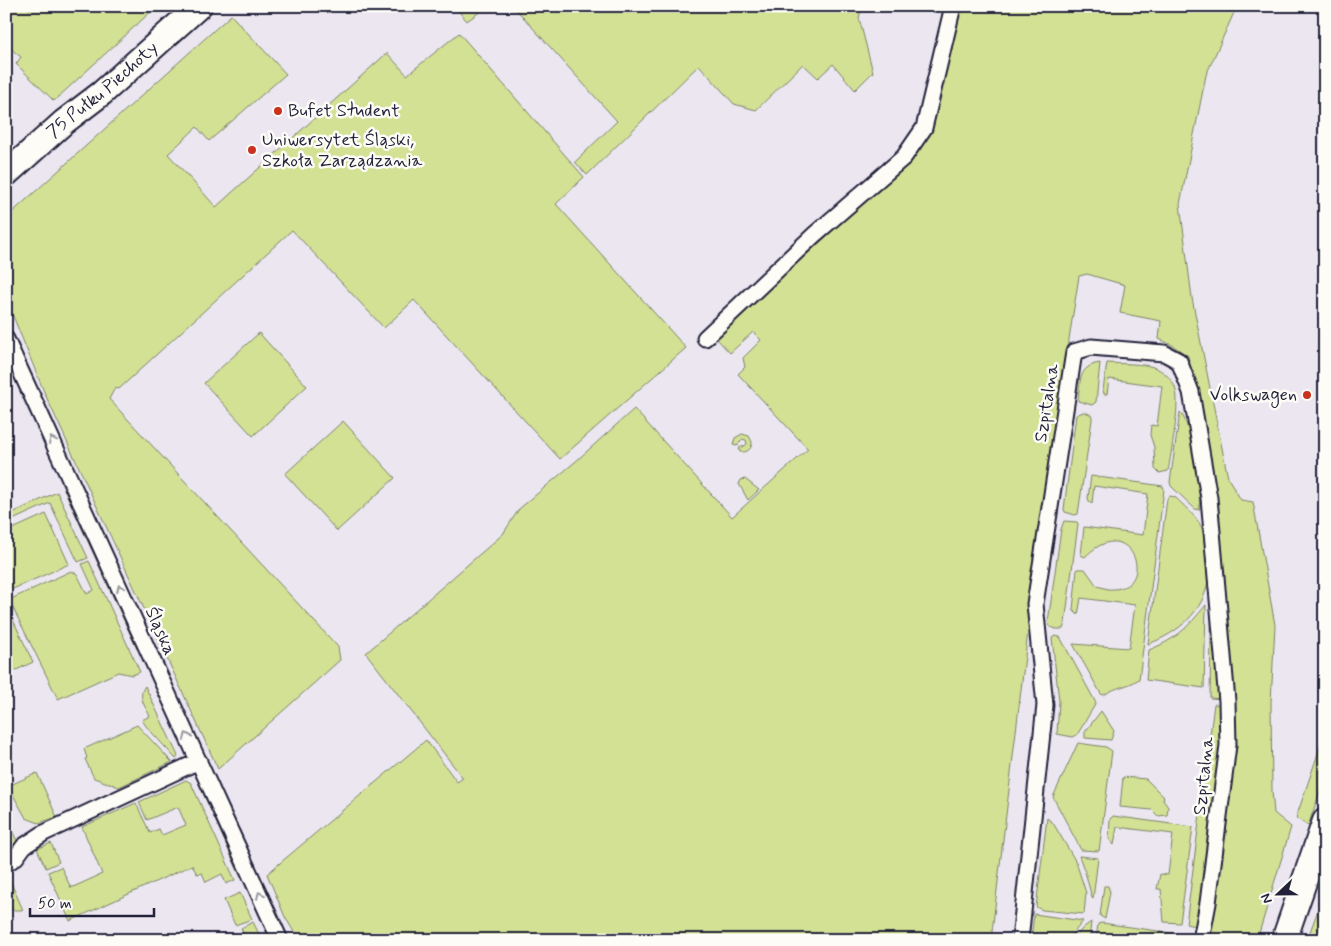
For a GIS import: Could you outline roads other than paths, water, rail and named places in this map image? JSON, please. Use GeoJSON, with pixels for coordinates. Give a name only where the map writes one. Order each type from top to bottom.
{"type":"FeatureCollection","features":[{"type":"Feature","properties":{"kind":"main road","name":"75 Pułku Piechoty"},"geometry":{"type":"LineString","coordinates":[[6,174],[64,122],[102,93],[199,6]]}},
{"type":"Feature","properties":{"kind":"main road"},"geometry":{"type":"LineString","coordinates":[[1284,940],[1325,821]]}},
{"type":"Feature","properties":{"kind":"street"},"geometry":{"type":"LineString","coordinates":[[705,338],[814,235],[904,157],[924,128],[953,6]]}},
{"type":"Feature","properties":{"kind":"street","name":"Śląska"},"geometry":{"type":"LineString","coordinates":[[6,339],[280,940]]}},
{"type":"Feature","properties":{"kind":"street","name":"Szpitalna"},"geometry":{"type":"LineString","coordinates":[[1020,940],[1045,705],[1035,604],[1074,352],[1090,347],[1164,353],[1179,361],[1191,392],[1210,498],[1220,636],[1227,701],[1228,745],[1208,903],[1201,940]]}},
{"type":"Feature","properties":{"kind":"street"},"geometry":{"type":"LineString","coordinates":[[6,864],[16,857],[24,846],[44,833],[198,761]]}},
{"type":"Feature","properties":{"kind":"place","name":"Bufet Student"},"geometry":{"type":"Point","coordinates":[278,111]}},
{"type":"Feature","properties":{"kind":"place","name":"Uniwersytet Śląski, Szkoła Zarządzania"},"geometry":{"type":"Point","coordinates":[252,150]}},
{"type":"Feature","properties":{"kind":"place","name":"Volkswagen"},"geometry":{"type":"Point","coordinates":[1307,395]}}]}
